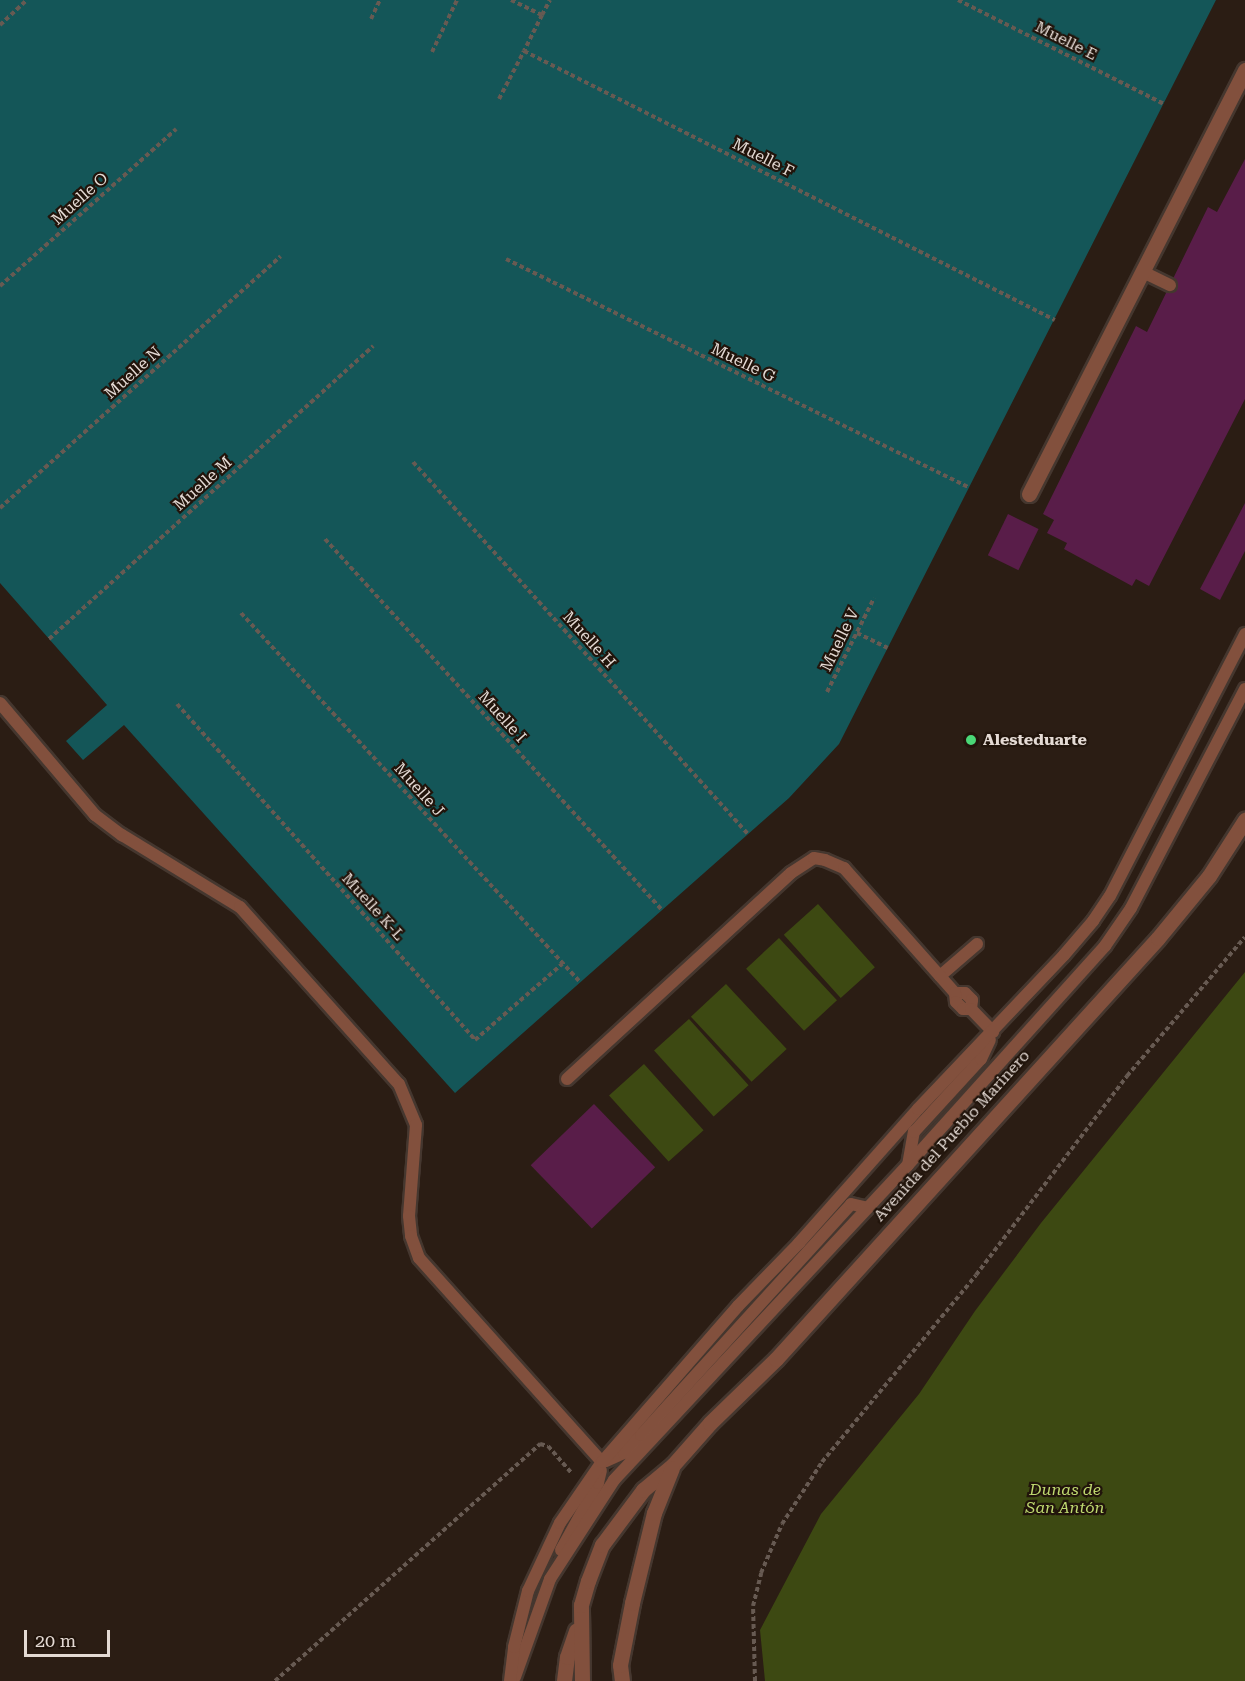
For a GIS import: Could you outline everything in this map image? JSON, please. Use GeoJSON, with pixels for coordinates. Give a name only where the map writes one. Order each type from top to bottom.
{"type":"FeatureCollection","features":[{"type":"Feature","properties":{"kind":"street"},"geometry":{"type":"LineString","coordinates":[[1029,494],[1245,70]]}},
{"type":"Feature","properties":{"kind":"street","name":"Avenida del Pueblo Marinero"},"geometry":{"type":"LineString","coordinates":[[564,1681],[567,1657],[580,1620],[588,1581],[602,1545],[643,1490],[673,1465],[776,1359],[1158,938],[1209,876],[1245,820]]}},
{"type":"Feature","properties":{"kind":"street","name":"Avenida del Pueblo Marinero"},"geometry":{"type":"LineString","coordinates":[[622,1681],[620,1665],[632,1603],[654,1513],[673,1465]]}},
{"type":"Feature","properties":{"kind":"street","name":"Avenida del Pueblo Marinero"},"geometry":{"type":"LineString","coordinates":[[580,1620],[582,1681]]}},
{"type":"Feature","properties":{"kind":"lane"},"geometry":{"type":"LineString","coordinates":[[1143,272],[1170,285]]}},
{"type":"Feature","properties":{"kind":"lane"},"geometry":{"type":"LineString","coordinates":[[512,1681],[514,1647],[528,1591],[560,1523],[602,1462],[738,1306],[799,1243],[918,1109],[1064,955],[1110,896],[1245,633]]}},
{"type":"Feature","properties":{"kind":"lane"},"geometry":{"type":"LineString","coordinates":[[550,1579],[614,1480],[907,1166],[1118,928],[1245,689]]}},
{"type":"Feature","properties":{"kind":"lane"},"geometry":{"type":"LineString","coordinates":[[0,703],[95,815],[122,835],[240,907],[399,1084],[416,1125],[410,1216],[411,1236],[419,1258],[602,1462]]}},
{"type":"Feature","properties":{"kind":"lane"},"geometry":{"type":"LineString","coordinates":[[567,1079],[790,873],[814,858],[844,868],[955,993],[956,1002],[963,1009],[971,1009],[993,1032]]}},
{"type":"Feature","properties":{"kind":"lane"},"geometry":{"type":"LineString","coordinates":[[939,976],[977,944]]}},
{"type":"Feature","properties":{"kind":"lane"},"geometry":{"type":"LineString","coordinates":[[907,1166],[914,1132],[981,1059],[993,1032]]}},
{"type":"Feature","properties":{"kind":"lane"},"geometry":{"type":"LineString","coordinates":[[602,1462],[624,1453],[851,1204],[868,1208]]}},
{"type":"Feature","properties":{"kind":"lane"},"geometry":{"type":"LineString","coordinates":[[641,1435],[660,1430]]}},
{"type":"Feature","properties":{"kind":"lane"},"geometry":{"type":"LineString","coordinates":[[512,1681],[567,1536],[598,1483],[602,1462]]}},
{"type":"Feature","properties":{"kind":"path"},"geometry":{"type":"LineString","coordinates":[[0,25],[27,0]]}},
{"type":"Feature","properties":{"kind":"path"},"geometry":{"type":"LineString","coordinates":[[371,19],[380,0]]}},
{"type":"Feature","properties":{"kind":"path"},"geometry":{"type":"LineString","coordinates":[[432,52],[457,0]]}},
{"type":"Feature","properties":{"kind":"path"},"geometry":{"type":"LineString","coordinates":[[512,0],[542,15]]}},
{"type":"Feature","properties":{"kind":"path"},"geometry":{"type":"LineString","coordinates":[[499,99],[550,0]]}},
{"type":"Feature","properties":{"kind":"path","name":"Muelle E"},"geometry":{"type":"LineString","coordinates":[[958,0],[1164,104]]}},
{"type":"Feature","properties":{"kind":"path","name":"Muelle F"},"geometry":{"type":"LineString","coordinates":[[524,51],[1055,320]]}},
{"type":"Feature","properties":{"kind":"path","name":"Muelle O"},"geometry":{"type":"LineString","coordinates":[[0,286],[176,129]]}},
{"type":"Feature","properties":{"kind":"path","name":"Muelle N"},"geometry":{"type":"LineString","coordinates":[[0,508],[281,256]]}},
{"type":"Feature","properties":{"kind":"path","name":"Muelle G"},"geometry":{"type":"LineString","coordinates":[[506,259],[970,488]]}},
{"type":"Feature","properties":{"kind":"path","name":"Muelle M"},"geometry":{"type":"LineString","coordinates":[[49,639],[373,346]]}},
{"type":"Feature","properties":{"kind":"path","name":"Muelle H"},"geometry":{"type":"LineString","coordinates":[[412,462],[748,834]]}},
{"type":"Feature","properties":{"kind":"path","name":"Muelle I"},"geometry":{"type":"LineString","coordinates":[[325,539],[662,910]]}},
{"type":"Feature","properties":{"kind":"path","name":"Muelle V"},"geometry":{"type":"LineString","coordinates":[[827,692],[874,598]]}},
{"type":"Feature","properties":{"kind":"path","name":"Muelle J"},"geometry":{"type":"LineString","coordinates":[[241,613],[580,982]]}},
{"type":"Feature","properties":{"kind":"path"},"geometry":{"type":"LineString","coordinates":[[857,633],[888,648]]}},
{"type":"Feature","properties":{"kind":"path","name":"Muelle K-L"},"geometry":{"type":"LineString","coordinates":[[177,704],[475,1040],[562,964]]}},
{"type":"Feature","properties":{"kind":"path"},"geometry":{"type":"LineString","coordinates":[[755,1681],[753,1606],[761,1573],[783,1524],[822,1462],[976,1275],[1127,1076],[1245,937]]}},
{"type":"Feature","properties":{"kind":"path"},"geometry":{"type":"LineString","coordinates":[[275,1681],[533,1450]]}},
{"type":"Feature","properties":{"kind":"green space"},"geometry":{"type":"Polygon","coordinates":[[[818,904],[875,967],[841,998],[784,935],[818,904]]]}},
{"type":"Feature","properties":{"kind":"green space"},"geometry":{"type":"Polygon","coordinates":[[[779,938],[837,1000],[804,1031],[746,969],[779,938]]]}},
{"type":"Feature","properties":{"kind":"green space","name":"Dunas de San Antón"},"geometry":{"type":"Polygon","coordinates":[[[1245,972],[1245,1681],[765,1681],[760,1630],[821,1514],[919,1394],[975,1311],[1041,1223],[1245,972]]]}},
{"type":"Feature","properties":{"kind":"green space"},"geometry":{"type":"Polygon","coordinates":[[[726,984],[787,1049],[752,1082],[691,1017],[726,984]]]}},
{"type":"Feature","properties":{"kind":"green space"},"geometry":{"type":"Polygon","coordinates":[[[689,1019],[749,1085],[714,1117],[654,1050],[689,1019]]]}},
{"type":"Feature","properties":{"kind":"green space"},"geometry":{"type":"Polygon","coordinates":[[[644,1064],[704,1130],[669,1162],[609,1095],[644,1064]]]}},
{"type":"Feature","properties":{"kind":"water"},"geometry":{"type":"Polygon","coordinates":[[[0,0],[1216,0],[839,744],[789,798],[455,1093],[124,725],[83,760],[66,741],[107,705],[0,583],[0,0]]]}},
{"type":"Feature","properties":{"kind":"building"},"geometry":{"type":"Polygon","coordinates":[[[1245,159],[1245,399],[1149,586],[1136,579],[1132,586],[1064,549],[1067,543],[1047,533],[1054,520],[1043,514],[1136,326],[1147,332],[1208,207],[1217,212],[1245,159]]]}},
{"type":"Feature","properties":{"kind":"building"},"geometry":{"type":"Polygon","coordinates":[[[1245,503],[1245,551],[1220,600],[1200,589],[1245,503]]]}},
{"type":"Feature","properties":{"kind":"building"},"geometry":{"type":"Polygon","coordinates":[[[1008,514],[1039,529],[1018,570],[988,555],[1008,514]]]}},
{"type":"Feature","properties":{"kind":"building"},"geometry":{"type":"Polygon","coordinates":[[[594,1104],[655,1167],[592,1228],[531,1165],[594,1104]]]}},
{"type":"Feature","properties":{"kind":"place","name":"Alesteduarte"},"geometry":{"type":"Point","coordinates":[971,740]}}]}
